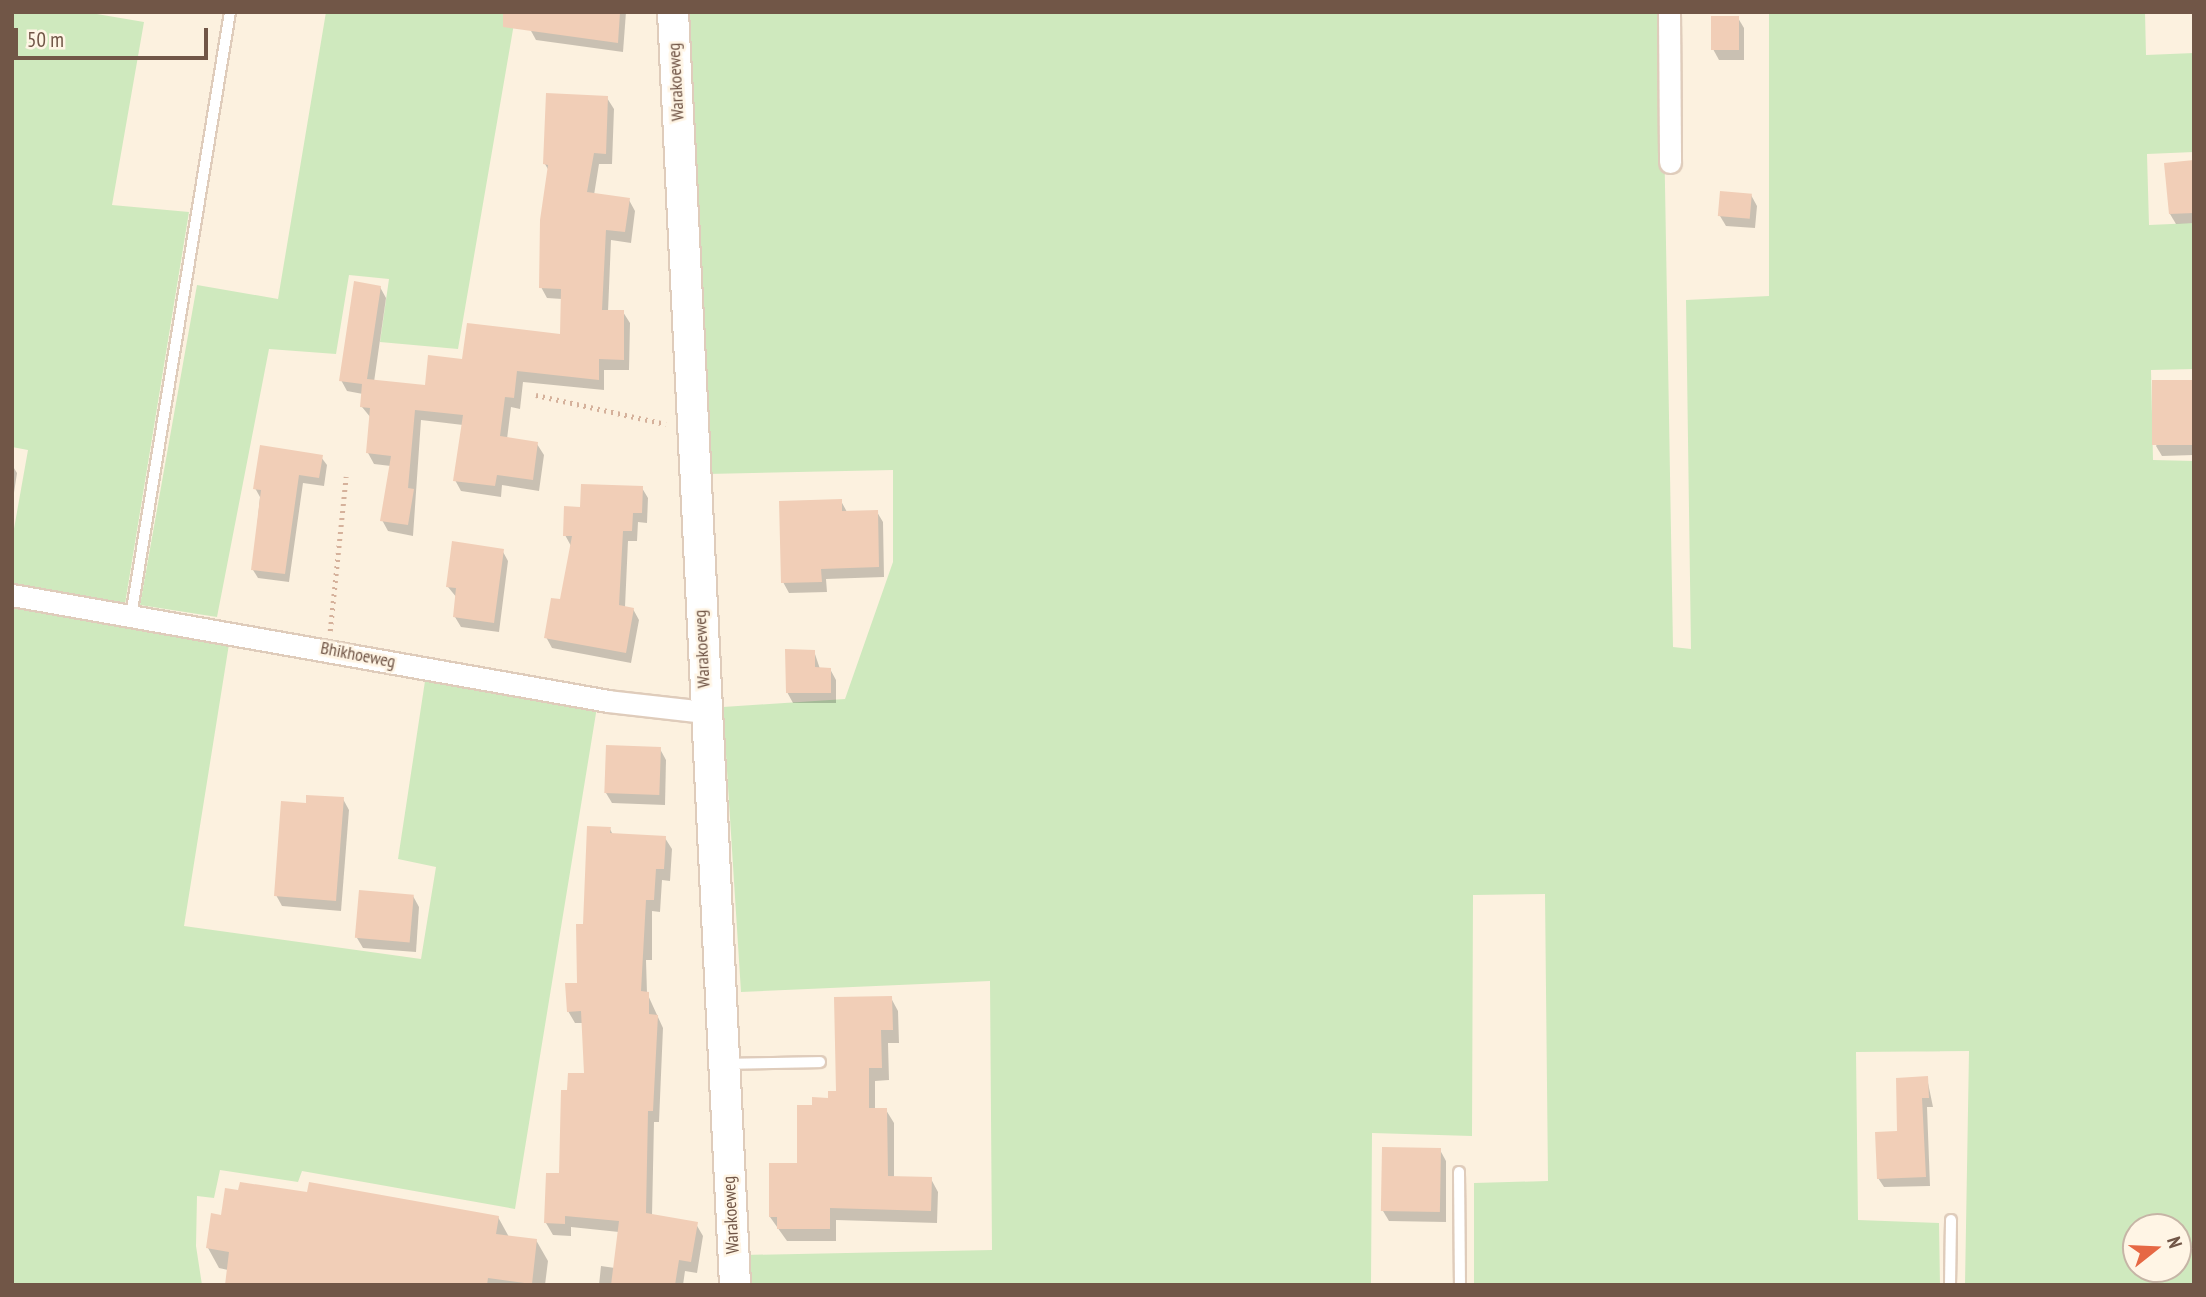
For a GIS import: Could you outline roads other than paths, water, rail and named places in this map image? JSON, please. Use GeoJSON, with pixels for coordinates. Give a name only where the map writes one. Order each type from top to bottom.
{"type":"FeatureCollection","features":[{"type":"Feature","properties":{"kind":"street","name":"Warakoeweg"},"geometry":{"type":"LineString","coordinates":[[673,12],[735,1285]]}},
{"type":"Feature","properties":{"kind":"street"},"geometry":{"type":"LineString","coordinates":[[1669,12],[1670,162]]}},
{"type":"Feature","properties":{"kind":"street","name":"Bhikhoeweg"},"geometry":{"type":"LineString","coordinates":[[12,595],[328,649],[608,701],[705,712]]}},
{"type":"Feature","properties":{"kind":"lane"},"geometry":{"type":"LineString","coordinates":[[131,616],[230,12]]}},
{"type":"Feature","properties":{"kind":"lane"},"geometry":{"type":"LineString","coordinates":[[723,1065],[820,1062]]}},
{"type":"Feature","properties":{"kind":"lane"},"geometry":{"type":"LineString","coordinates":[[1459,1172],[1460,1285]]}},
{"type":"Feature","properties":{"kind":"lane"},"geometry":{"type":"LineString","coordinates":[[1950,1285],[1951,1220]]}}]}
